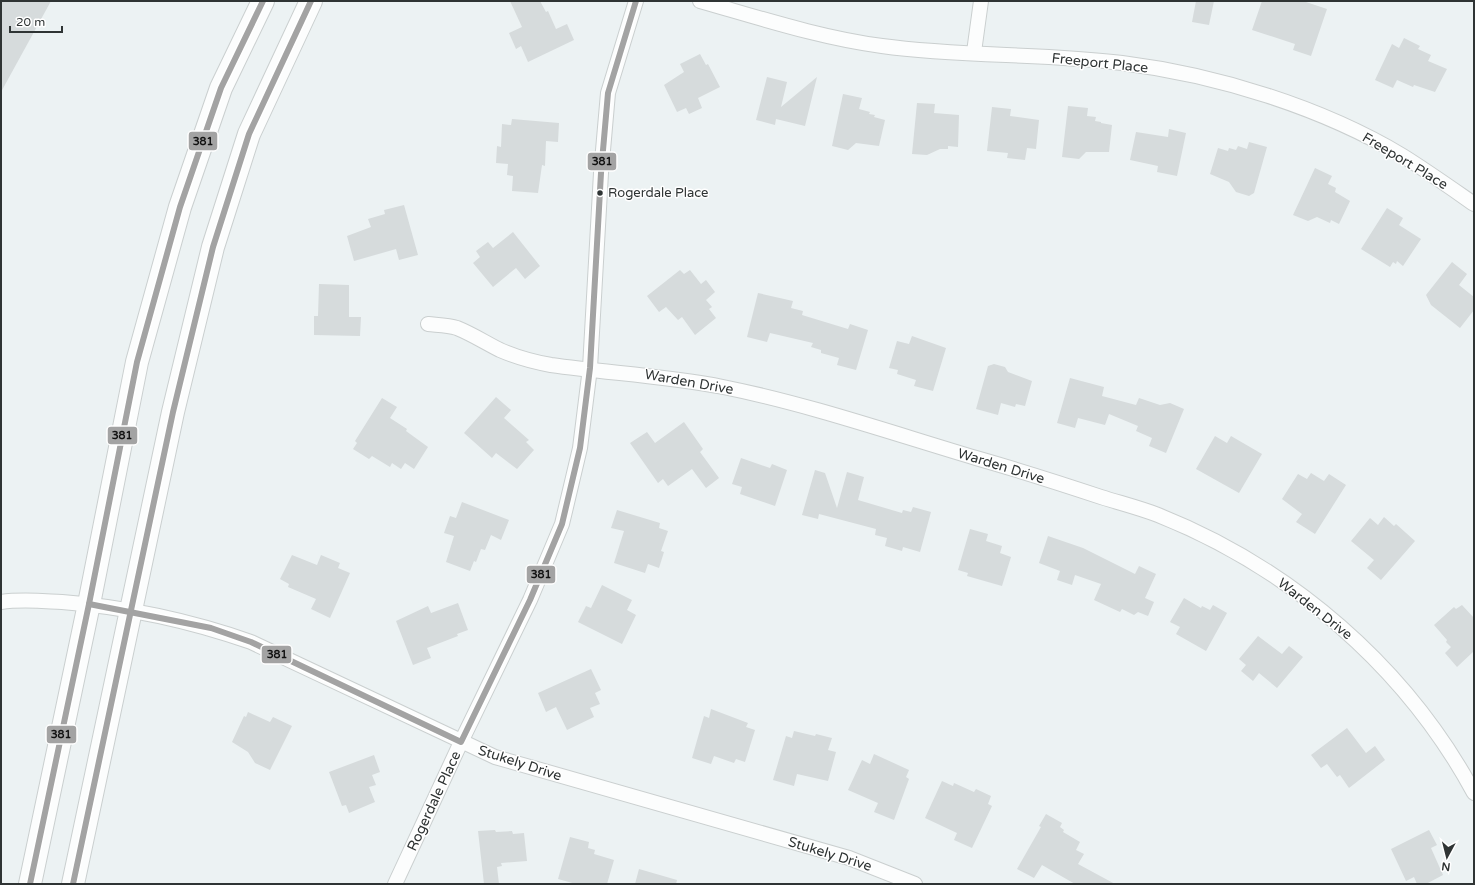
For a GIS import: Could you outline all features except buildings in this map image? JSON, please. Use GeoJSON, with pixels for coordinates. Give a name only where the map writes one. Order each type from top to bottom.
{"type":"FeatureCollection","features":[{"type":"Feature","properties":{"kind":"main road"},"geometry":{"type":"LineString","coordinates":[[30,884],[89,604],[136,362],[180,207],[221,88],[263,1]]}},
{"type":"Feature","properties":{"kind":"main road"},"geometry":{"type":"LineString","coordinates":[[73,884],[173,412],[213,247],[249,134],[311,1]]}},
{"type":"Feature","properties":{"kind":"street","name":"Rogerdale Place"},"geometry":{"type":"LineString","coordinates":[[396,884],[461,742],[530,600],[562,524],[580,448],[590,368],[601,173],[608,93],[636,1]]}},
{"type":"Feature","properties":{"kind":"street","name":"Freeport Place"},"geometry":{"type":"LineString","coordinates":[[700,1],[846,40],[883,46],[1123,63],[1192,75],[1251,91],[1307,110],[1364,135],[1402,156],[1474,204]]}},
{"type":"Feature","properties":{"kind":"street"},"geometry":{"type":"LineString","coordinates":[[974,52],[981,1]]}},
{"type":"Feature","properties":{"kind":"street","name":"Warden Drive"},"geometry":{"type":"LineString","coordinates":[[428,324],[456,328],[519,358],[550,365],[590,368],[654,376],[722,387],[782,401],[1034,475],[1158,515],[1227,548],[1293,588],[1353,638],[1389,673],[1424,716],[1446,747],[1474,794]]}},
{"type":"Feature","properties":{"kind":"street","name":"Stukely Drive"},"geometry":{"type":"LineString","coordinates":[[1,602],[20,599],[89,604],[211,628],[251,642],[495,757],[849,858],[915,884]]}},
{"type":"Feature","properties":{"kind":"transit line","name":"381"},"geometry":{"type":"LineString","coordinates":[[30,884],[89,604],[137,362],[180,207],[221,88],[263,1]]}},
{"type":"Feature","properties":{"kind":"transit line","name":"381"},"geometry":{"type":"LineString","coordinates":[[73,884],[173,412],[213,247],[249,134],[311,1]]}},
{"type":"Feature","properties":{"kind":"transit line","name":"381"},"geometry":{"type":"LineString","coordinates":[[89,604],[211,628],[251,642],[461,742],[530,600],[562,524],[580,448],[590,368],[601,173],[608,93],[636,1]]}},
{"type":"Feature","properties":{"kind":"place","name":"Rogerdale Place"},"geometry":{"type":"Point","coordinates":[600,193]}}]}
